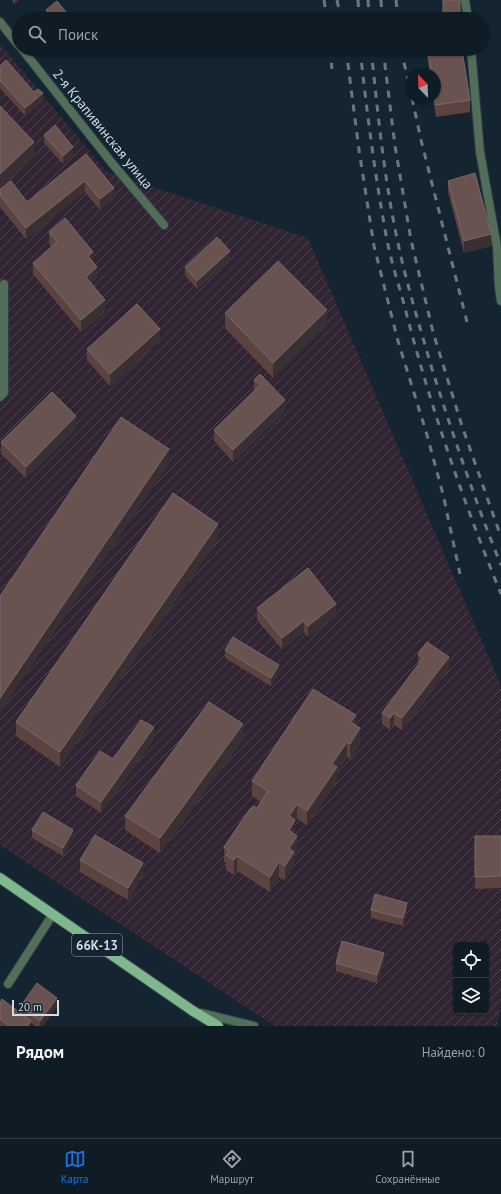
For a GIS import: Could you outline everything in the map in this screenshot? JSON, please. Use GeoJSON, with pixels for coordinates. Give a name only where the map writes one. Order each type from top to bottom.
{"type":"FeatureCollection","features":[{"type":"Feature","properties":{"kind":"main road","name":"66К-13"},"geometry":{"type":"LineString","coordinates":[[0,878],[218,1026]]}},
{"type":"Feature","properties":{"kind":"street"},"geometry":{"type":"LineString","coordinates":[[465,0],[467,12]]}},
{"type":"Feature","properties":{"kind":"street"},"geometry":{"type":"LineString","coordinates":[[0,22],[12,37]]}},
{"type":"Feature","properties":{"kind":"street","name":"2-я Крапивинская улица"},"geometry":{"type":"LineString","coordinates":[[28,56],[111,162],[164,225]]}},
{"type":"Feature","properties":{"kind":"street"},"geometry":{"type":"LineString","coordinates":[[472,56],[480,152],[497,247],[501,301]]}},
{"type":"Feature","properties":{"kind":"street"},"geometry":{"type":"LineString","coordinates":[[0,397],[4,392],[4,284]]}},
{"type":"Feature","properties":{"kind":"street"},"geometry":{"type":"LineString","coordinates":[[8,984],[53,914]]}},
{"type":"Feature","properties":{"kind":"street"},"geometry":{"type":"LineString","coordinates":[[194,1011],[254,1026]]}},
{"type":"Feature","properties":{"kind":"shaded area"},"geometry":{"type":"Polygon","coordinates":[[[0,44],[107,172],[308,238],[501,686],[501,1002],[497,1026],[275,1026],[0,845],[0,44]]]}},
{"type":"Feature","properties":{"kind":"building"},"geometry":{"type":"Polygon","coordinates":[[[443,0],[460,0],[460,12],[443,12],[443,0]]]}},
{"type":"Feature","properties":{"kind":"building"},"geometry":{"type":"Polygon","coordinates":[[[57,1],[66,12],[47,12],[46,10],[57,1]]]}},
{"type":"Feature","properties":{"kind":"building"},"geometry":{"type":"Polygon","coordinates":[[[429,56],[463,56],[470,100],[436,105],[441,104],[441,68],[430,68],[429,56]]]}},
{"type":"Feature","properties":{"kind":"building"},"geometry":{"type":"Polygon","coordinates":[[[6,60],[34,92],[38,89],[43,93],[25,108],[0,80],[0,66],[6,60]]]}},
{"type":"Feature","properties":{"kind":"building"},"geometry":{"type":"Polygon","coordinates":[[[0,106],[34,142],[0,174],[0,106]]]}},
{"type":"Feature","properties":{"kind":"building"},"geometry":{"type":"Polygon","coordinates":[[[55,125],[73,147],[63,156],[44,135],[55,125]]]}},
{"type":"Feature","properties":{"kind":"building"},"geometry":{"type":"Polygon","coordinates":[[[86,154],[114,188],[100,199],[85,181],[26,228],[0,195],[0,189],[11,181],[27,202],[86,154]]]}},
{"type":"Feature","properties":{"kind":"building"},"geometry":{"type":"Polygon","coordinates":[[[475,173],[491,234],[464,241],[448,181],[475,173]]]}},
{"type":"Feature","properties":{"kind":"building"},"geometry":{"type":"Polygon","coordinates":[[[65,218],[93,252],[88,256],[97,267],[86,277],[105,300],[81,320],[33,263],[57,242],[49,232],[65,218]]]}},
{"type":"Feature","properties":{"kind":"building"},"geometry":{"type":"Polygon","coordinates":[[[217,237],[230,251],[197,281],[185,267],[217,237]]]}},
{"type":"Feature","properties":{"kind":"building"},"geometry":{"type":"Polygon","coordinates":[[[278,261],[327,310],[273,363],[225,313],[278,261]]]}},
{"type":"Feature","properties":{"kind":"building"},"geometry":{"type":"Polygon","coordinates":[[[137,304],[160,329],[110,374],[87,349],[137,304]]]}},
{"type":"Feature","properties":{"kind":"building"},"geometry":{"type":"Polygon","coordinates":[[[260,374],[285,400],[233,450],[214,430],[260,385],[254,380],[260,374]]]}},
{"type":"Feature","properties":{"kind":"building"},"geometry":{"type":"Polygon","coordinates":[[[52,392],[76,416],[26,467],[1,442],[52,392]]]}},
{"type":"Feature","properties":{"kind":"building"},"geometry":{"type":"Polygon","coordinates":[[[121,417],[169,449],[0,698],[0,596],[121,417]]]}},
{"type":"Feature","properties":{"kind":"building"},"geometry":{"type":"Polygon","coordinates":[[[173,493],[218,524],[60,752],[16,722],[173,493]]]}},
{"type":"Feature","properties":{"kind":"building"},"geometry":{"type":"Polygon","coordinates":[[[308,568],[336,604],[308,626],[304,621],[282,638],[257,608],[308,568]]]}},
{"type":"Feature","properties":{"kind":"building"},"geometry":{"type":"Polygon","coordinates":[[[233,637],[279,665],[271,678],[225,650],[233,637]]]}},
{"type":"Feature","properties":{"kind":"building"},"geometry":{"type":"Polygon","coordinates":[[[427,642],[449,657],[402,718],[394,713],[390,718],[382,713],[423,658],[418,654],[427,642]]]}},
{"type":"Feature","properties":{"kind":"building"},"geometry":{"type":"Polygon","coordinates":[[[313,689],[356,715],[351,722],[360,728],[350,744],[347,742],[332,764],[337,767],[307,811],[297,804],[289,816],[295,820],[289,830],[297,836],[289,848],[294,852],[285,866],[279,862],[270,877],[237,856],[234,860],[226,855],[229,850],[224,847],[249,810],[253,806],[257,808],[268,791],[252,781],[313,689]]]}},
{"type":"Feature","properties":{"kind":"building"},"geometry":{"type":"Polygon","coordinates":[[[209,702],[243,724],[160,838],[125,816],[209,702]]]}},
{"type":"Feature","properties":{"kind":"building"},"geometry":{"type":"Polygon","coordinates":[[[141,720],[154,727],[101,802],[76,785],[100,751],[113,759],[141,720]]]}},
{"type":"Feature","properties":{"kind":"building"},"geometry":{"type":"Polygon","coordinates":[[[43,812],[73,830],[63,848],[32,830],[43,812]]]}},
{"type":"Feature","properties":{"kind":"building"},"geometry":{"type":"Polygon","coordinates":[[[95,835],[143,863],[128,888],[80,860],[95,835]]]}},
{"type":"Feature","properties":{"kind":"building"},"geometry":{"type":"Polygon","coordinates":[[[475,836],[501,836],[501,876],[475,877],[475,836]]]}},
{"type":"Feature","properties":{"kind":"building"},"geometry":{"type":"Polygon","coordinates":[[[375,894],[407,903],[403,918],[371,910],[375,894]]]}},
{"type":"Feature","properties":{"kind":"building"},"geometry":{"type":"Polygon","coordinates":[[[342,941],[384,953],[377,975],[336,963],[342,941]]]}},
{"type":"Feature","properties":{"kind":"building"},"geometry":{"type":"Polygon","coordinates":[[[37,983],[57,998],[40,1021],[20,1007],[37,983]]]}},
{"type":"Feature","properties":{"kind":"building"},"geometry":{"type":"Polygon","coordinates":[[[2,999],[31,1021],[28,1026],[9,1026],[0,1019],[0,1003],[2,999]]]}},
{"type":"Feature","properties":{"kind":"railway"},"geometry":{"type":"LineString","coordinates":[[324,0],[326,12]]}},
{"type":"Feature","properties":{"kind":"railway"},"geometry":{"type":"LineString","coordinates":[[337,0],[340,12]]}},
{"type":"Feature","properties":{"kind":"railway"},"geometry":{"type":"LineString","coordinates":[[358,0],[359,12]]}},
{"type":"Feature","properties":{"kind":"railway"},"geometry":{"type":"LineString","coordinates":[[368,0],[369,12]]}},
{"type":"Feature","properties":{"kind":"railway"},"geometry":{"type":"LineString","coordinates":[[381,0],[382,12]]}},
{"type":"Feature","properties":{"kind":"railway"},"geometry":{"type":"LineString","coordinates":[[396,0],[397,12]]}},
{"type":"Feature","properties":{"kind":"railway"},"geometry":{"type":"LineString","coordinates":[[331,56],[332,69]]}},
{"type":"Feature","properties":{"kind":"railway"},"geometry":{"type":"LineString","coordinates":[[347,56],[359,150],[374,246],[398,341],[427,435],[443,494],[460,574]]}},
{"type":"Feature","properties":{"kind":"railway"},"geometry":{"type":"LineString","coordinates":[[361,56],[375,169],[391,259],[438,422],[474,526],[501,594]]}},
{"type":"Feature","properties":{"kind":"railway"},"geometry":{"type":"LineString","coordinates":[[372,56],[385,171],[393,219],[405,275],[432,369],[448,418],[473,492],[501,565]]}},
{"type":"Feature","properties":{"kind":"railway"},"geometry":{"type":"LineString","coordinates":[[384,56],[395,146],[411,240],[433,332],[462,426],[501,537]]}},
{"type":"Feature","properties":{"kind":"railway"},"geometry":{"type":"LineString","coordinates":[[403,56],[405,68]]}},
{"type":"Feature","properties":{"kind":"railway"},"geometry":{"type":"LineString","coordinates":[[413,104],[467,322]]}}]}
